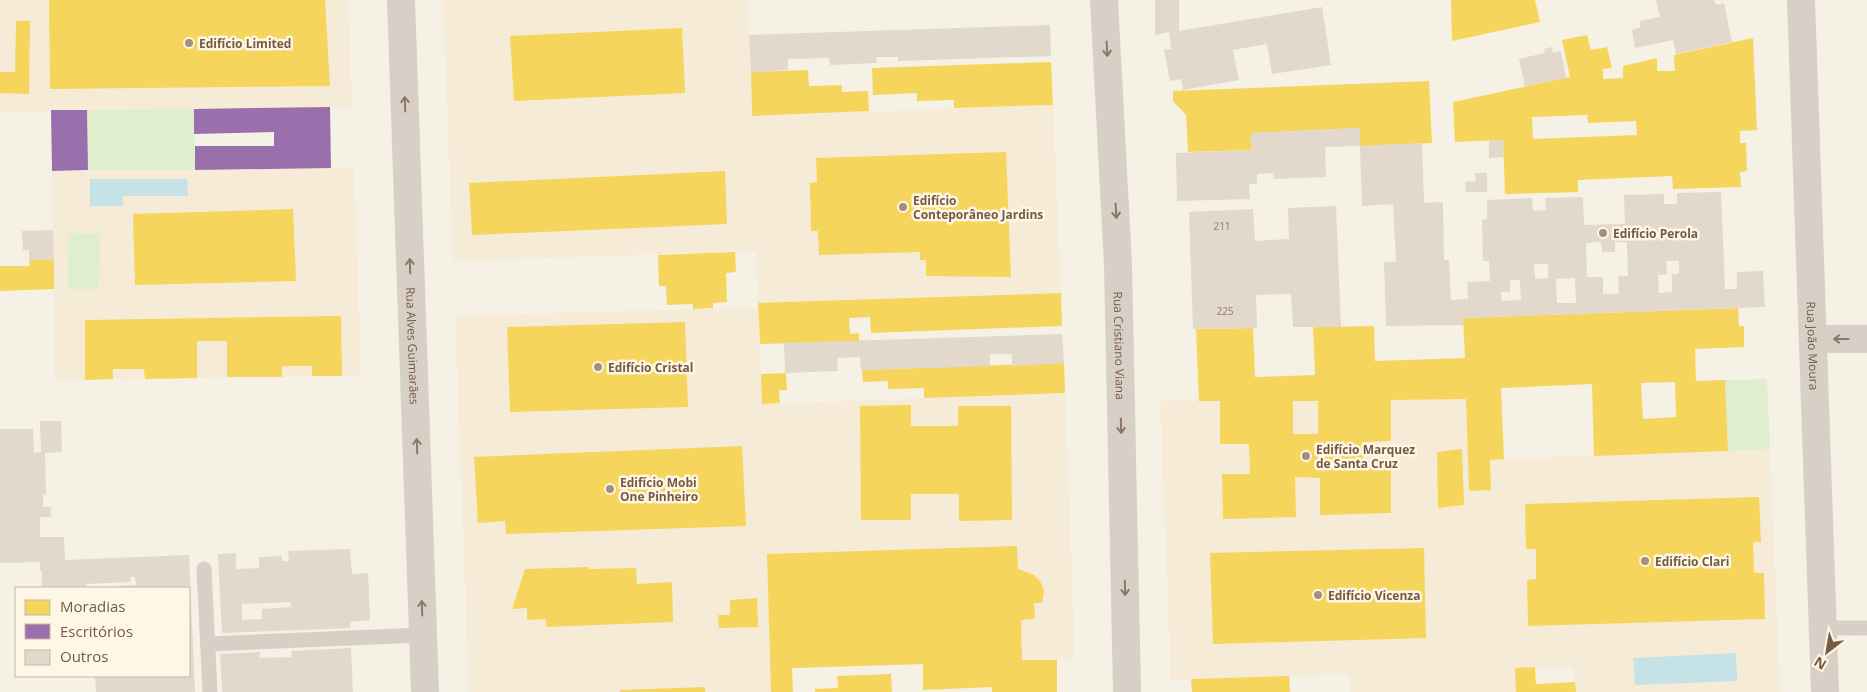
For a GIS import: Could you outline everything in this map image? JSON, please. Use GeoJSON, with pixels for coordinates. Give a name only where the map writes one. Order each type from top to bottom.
{"type":"FeatureCollection","features":[{"type":"Feature","properties":{"kind":"street","name":"Rua Alves Guimarães"},"geometry":{"type":"LineString","coordinates":[[401,0],[425,692]]}},
{"type":"Feature","properties":{"kind":"street","name":"Rua Cristiano Viana"},"geometry":{"type":"LineString","coordinates":[[1104,0],[1118,265],[1127,692]]}},
{"type":"Feature","properties":{"kind":"street","name":"Rua João Moura"},"geometry":{"type":"LineString","coordinates":[[1802,0],[1825,692]]}},
{"type":"Feature","properties":{"kind":"street"},"geometry":{"type":"LineString","coordinates":[[1814,339],[1867,339]]}},
{"type":"Feature","properties":{"kind":"lane"},"geometry":{"type":"LineString","coordinates":[[204,568],[210,692]]}},
{"type":"Feature","properties":{"kind":"lane"},"geometry":{"type":"LineString","coordinates":[[1822,628],[1867,628]]}},
{"type":"Feature","properties":{"kind":"lane"},"geometry":{"type":"LineString","coordinates":[[208,644],[423,636]]}},
{"type":"Feature","properties":{"kind":"shaded area","name":"Edifício Limited"},"geometry":{"type":"Polygon","coordinates":[[[0,0],[348,0],[352,108],[0,112],[0,0]]]}},
{"type":"Feature","properties":{"kind":"shaded area"},"geometry":{"type":"Polygon","coordinates":[[[443,0],[748,0],[752,116],[1053,105],[1061,293],[758,303],[756,251],[453,261],[443,0]]]}},
{"type":"Feature","properties":{"kind":"shaded area"},"geometry":{"type":"Polygon","coordinates":[[[354,167],[361,376],[55,380],[52,171],[354,167]]]}},
{"type":"Feature","properties":{"kind":"shaded area"},"geometry":{"type":"Polygon","coordinates":[[[758,307],[762,404],[1065,393],[1075,659],[771,669],[771,692],[469,692],[455,316],[758,307]]]}},
{"type":"Feature","properties":{"kind":"shaded area"},"geometry":{"type":"Polygon","coordinates":[[[1466,399],[1469,460],[1770,449],[1780,692],[1576,692],[1574,667],[1515,668],[1516,692],[1350,692],[1348,674],[1171,680],[1160,401],[1466,399]]]}},
{"type":"Feature","properties":{"kind":"green space"},"geometry":{"type":"Polygon","coordinates":[[[194,109],[195,170],[88,170],[87,110],[194,109]]]}},
{"type":"Feature","properties":{"kind":"green space"},"geometry":{"type":"Polygon","coordinates":[[[69,233],[100,234],[99,289],[68,289],[69,233]]]}},
{"type":"Feature","properties":{"kind":"green space"},"geometry":{"type":"Polygon","coordinates":[[[1767,379],[1770,449],[1728,451],[1725,380],[1767,379]]]}},
{"type":"Feature","properties":{"kind":"water"},"geometry":{"type":"Polygon","coordinates":[[[90,179],[187,179],[188,196],[123,196],[123,206],[90,206],[90,179]]]}},
{"type":"Feature","properties":{"kind":"water"},"geometry":{"type":"Polygon","coordinates":[[[1736,653],[1737,681],[1635,685],[1633,658],[1736,653]]]}},
{"type":"Feature","properties":{"kind":"building: Moradias","name":"Edifício Limited"},"geometry":{"type":"Polygon","coordinates":[[[49,0],[325,0],[330,86],[50,89],[49,0]]]}},
{"type":"Feature","properties":{"kind":"building: Moradias"},"geometry":{"type":"Polygon","coordinates":[[[1451,0],[1535,0],[1540,22],[1452,41],[1451,0]]]}},
{"type":"Feature","properties":{"kind":"building: Moradias"},"geometry":{"type":"Polygon","coordinates":[[[16,21],[30,21],[29,94],[0,93],[0,72],[15,72],[16,21]]]}},
{"type":"Feature","properties":{"kind":"building: Moradias"},"geometry":{"type":"Polygon","coordinates":[[[682,28],[685,93],[514,101],[510,36],[682,28]]]}},
{"type":"Feature","properties":{"kind":"building: Moradias"},"geometry":{"type":"Polygon","coordinates":[[[1587,35],[1591,50],[1607,47],[1612,68],[1603,69],[1603,79],[1623,78],[1623,66],[1657,58],[1657,71],[1675,71],[1674,55],[1753,38],[1757,130],[1740,131],[1740,143],[1746,143],[1747,171],[1740,172],[1741,187],[1673,189],[1672,176],[1578,180],[1578,192],[1505,194],[1503,140],[1455,142],[1453,102],[1570,77],[1562,40],[1587,35]],[[1587,115],[1532,117],[1533,139],[1637,135],[1636,121],[1588,123],[1587,115]]]}},
{"type":"Feature","properties":{"kind":"building: Moradias"},"geometry":{"type":"Polygon","coordinates":[[[1051,62],[1053,105],[954,108],[954,100],[917,101],[917,93],[873,95],[872,68],[1051,62]]]}},
{"type":"Feature","properties":{"kind":"building: Moradias"},"geometry":{"type":"Polygon","coordinates":[[[808,70],[809,86],[842,85],[842,92],[868,91],[869,111],[752,116],[751,72],[808,70]]]}},
{"type":"Feature","properties":{"kind":"building: Moradias"},"geometry":{"type":"Polygon","coordinates":[[[1429,81],[1432,143],[1360,146],[1360,128],[1251,133],[1251,150],[1188,152],[1186,115],[1173,101],[1173,91],[1429,81]]]}},
{"type":"Feature","properties":{"kind":"building: Moradias","name":"Edifício Conteporâneo Jardins"},"geometry":{"type":"Polygon","coordinates":[[[1006,152],[1011,277],[926,276],[926,260],[920,260],[920,252],[819,255],[818,231],[811,231],[810,183],[817,182],[816,158],[1006,152]]]}},
{"type":"Feature","properties":{"kind":"building: Moradias"},"geometry":{"type":"Polygon","coordinates":[[[725,171],[727,224],[472,235],[469,183],[725,171]]]}},
{"type":"Feature","properties":{"kind":"building: Moradias"},"geometry":{"type":"Polygon","coordinates":[[[293,209],[296,281],[135,285],[133,214],[293,209]]]}},
{"type":"Feature","properties":{"kind":"building: Moradias"},"geometry":{"type":"Polygon","coordinates":[[[735,252],[736,272],[726,273],[727,302],[713,303],[713,308],[693,309],[693,304],[667,305],[666,286],[659,286],[658,255],[735,252]]]}},
{"type":"Feature","properties":{"kind":"building: Moradias"},"geometry":{"type":"Polygon","coordinates":[[[29,260],[54,260],[54,289],[0,291],[0,266],[30,266],[29,260]]]}},
{"type":"Feature","properties":{"kind":"building: Moradias"},"geometry":{"type":"Polygon","coordinates":[[[1061,293],[1062,326],[871,333],[870,317],[849,318],[850,334],[859,333],[859,341],[760,344],[758,303],[1061,293]]]}},
{"type":"Feature","properties":{"kind":"building: Moradias"},"geometry":{"type":"Polygon","coordinates":[[[1738,308],[1739,326],[1744,326],[1744,347],[1695,349],[1696,381],[1725,380],[1728,451],[1594,456],[1592,384],[1501,388],[1504,459],[1490,460],[1491,490],[1469,491],[1466,399],[1391,400],[1391,441],[1363,442],[1363,468],[1391,468],[1391,513],[1320,515],[1320,478],[1295,477],[1296,517],[1223,519],[1222,474],[1250,474],[1249,444],[1220,444],[1220,401],[1199,401],[1196,329],[1253,328],[1255,377],[1315,375],[1313,327],[1374,326],[1375,361],[1465,358],[1463,318],[1738,308]],[[1675,382],[1641,383],[1643,419],[1676,417],[1675,382]],[[1293,401],[1293,434],[1318,434],[1318,401],[1293,401]]]}},
{"type":"Feature","properties":{"kind":"building: Moradias"},"geometry":{"type":"Polygon","coordinates":[[[341,316],[342,376],[312,376],[312,366],[282,366],[282,377],[227,377],[227,341],[197,341],[197,378],[145,379],[144,369],[113,369],[113,379],[85,380],[85,320],[341,316]]]}},
{"type":"Feature","properties":{"kind":"building: Moradias","name":"Edifício Cristal"},"geometry":{"type":"Polygon","coordinates":[[[685,322],[688,407],[510,412],[507,327],[685,322]]]}},
{"type":"Feature","properties":{"kind":"building: Moradias"},"geometry":{"type":"Polygon","coordinates":[[[1064,363],[1065,393],[924,398],[924,388],[888,389],[888,381],[863,382],[862,370],[1064,363]]]}},
{"type":"Feature","properties":{"kind":"building: Moradias"},"geometry":{"type":"Polygon","coordinates":[[[786,373],[787,390],[779,390],[780,403],[762,404],[761,374],[786,373]]]}},
{"type":"Feature","properties":{"kind":"building: Moradias"},"geometry":{"type":"Polygon","coordinates":[[[911,405],[911,426],[958,426],[958,406],[1011,406],[1012,520],[959,521],[959,494],[911,494],[911,520],[861,520],[860,406],[911,405]]]}},
{"type":"Feature","properties":{"kind":"building: Moradias","name":"Edifício Mobi One Pinheiro"},"geometry":{"type":"Polygon","coordinates":[[[742,446],[746,526],[506,534],[505,521],[478,523],[474,457],[742,446]]]}},
{"type":"Feature","properties":{"kind":"building: Moradias"},"geometry":{"type":"Polygon","coordinates":[[[1462,449],[1464,505],[1438,508],[1437,452],[1462,449]]]}},
{"type":"Feature","properties":{"kind":"building: Moradias","name":"Edifício Clari"},"geometry":{"type":"Polygon","coordinates":[[[1759,497],[1761,542],[1753,542],[1754,573],[1764,573],[1765,619],[1528,626],[1527,580],[1536,579],[1536,549],[1526,549],[1525,504],[1759,497]]]}},
{"type":"Feature","properties":{"kind":"building: Moradias"},"geometry":{"type":"Polygon","coordinates":[[[1017,546],[1018,569],[1034,575],[1040,581],[1044,590],[1042,603],[1034,603],[1035,619],[1021,620],[1022,660],[1057,660],[1057,692],[992,692],[992,687],[923,690],[923,664],[792,668],[793,692],[771,692],[767,554],[1017,546]]]}},
{"type":"Feature","properties":{"kind":"building: Moradias","name":"Edifício Vicenza"},"geometry":{"type":"Polygon","coordinates":[[[1424,548],[1426,638],[1213,644],[1210,553],[1424,548]]]}},
{"type":"Feature","properties":{"kind":"building: Moradias"},"geometry":{"type":"Polygon","coordinates":[[[589,567],[589,569],[636,568],[637,584],[672,582],[673,622],[546,627],[546,619],[527,620],[527,608],[512,609],[525,569],[589,567]]]}},
{"type":"Feature","properties":{"kind":"building: Moradias"},"geometry":{"type":"Polygon","coordinates":[[[757,598],[758,627],[719,628],[718,615],[730,615],[730,600],[757,598]]]}},
{"type":"Feature","properties":{"kind":"building: Moradias"},"geometry":{"type":"Polygon","coordinates":[[[1535,667],[1536,684],[1575,682],[1576,692],[1516,692],[1515,668],[1535,667]]]}},
{"type":"Feature","properties":{"kind":"building: Moradias"},"geometry":{"type":"Polygon","coordinates":[[[891,674],[892,692],[815,692],[815,689],[838,688],[837,676],[891,674]]]}},
{"type":"Feature","properties":{"kind":"building: Moradias"},"geometry":{"type":"Polygon","coordinates":[[[1289,676],[1290,692],[1192,692],[1191,679],[1289,676]]]}},
{"type":"Feature","properties":{"kind":"building: Moradias"},"geometry":{"type":"Polygon","coordinates":[[[705,687],[705,692],[620,692],[620,690],[705,687]]]}},
{"type":"Feature","properties":{"kind":"building: Escritórios"},"geometry":{"type":"Polygon","coordinates":[[[330,107],[331,168],[195,170],[195,146],[274,146],[274,132],[194,134],[194,109],[330,107]]]}},
{"type":"Feature","properties":{"kind":"building: Escritórios"},"geometry":{"type":"Polygon","coordinates":[[[51,110],[87,110],[88,170],[52,171],[51,110]]]}},
{"type":"Feature","properties":{"kind":"building: Outros"},"geometry":{"type":"Polygon","coordinates":[[[1155,0],[1179,0],[1179,31],[1322,7],[1331,65],[1272,74],[1267,44],[1233,50],[1239,80],[1183,90],[1181,79],[1170,81],[1164,50],[1171,49],[1169,32],[1155,35],[1155,0]]]}},
{"type":"Feature","properties":{"kind":"building: Outros"},"geometry":{"type":"Polygon","coordinates":[[[1656,0],[1714,0],[1716,5],[1724,3],[1732,42],[1676,54],[1673,40],[1635,48],[1632,30],[1641,27],[1639,21],[1660,17],[1656,0]]]}},
{"type":"Feature","properties":{"kind":"building: Outros"},"geometry":{"type":"Polygon","coordinates":[[[1050,25],[1051,56],[898,61],[898,57],[876,57],[877,63],[830,65],[829,58],[788,59],[788,70],[751,72],[749,35],[1050,25]]]}},
{"type":"Feature","properties":{"kind":"building: Outros"},"geometry":{"type":"Polygon","coordinates":[[[1552,47],[1553,53],[1561,51],[1566,78],[1525,86],[1519,59],[1545,53],[1544,49],[1552,47]]]}},
{"type":"Feature","properties":{"kind":"building: Outros"},"geometry":{"type":"Polygon","coordinates":[[[1360,128],[1360,146],[1325,147],[1326,177],[1274,179],[1273,173],[1257,174],[1257,184],[1249,184],[1250,199],[1177,201],[1176,153],[1251,150],[1251,133],[1360,128]]]}},
{"type":"Feature","properties":{"kind":"building: Outros"},"geometry":{"type":"Polygon","coordinates":[[[1503,140],[1503,157],[1489,158],[1489,141],[1503,140]]]}},
{"type":"Feature","properties":{"kind":"building: Outros"},"geometry":{"type":"Polygon","coordinates":[[[1422,143],[1424,203],[1443,202],[1444,260],[1449,260],[1451,300],[1468,299],[1467,282],[1490,281],[1489,261],[1483,261],[1482,220],[1487,219],[1487,200],[1532,198],[1533,211],[1546,210],[1545,198],[1583,197],[1584,225],[1625,224],[1624,195],[1664,194],[1664,204],[1677,204],[1677,193],[1721,192],[1725,289],[1737,289],[1737,272],[1763,271],[1765,307],[1463,318],[1463,325],[1386,326],[1384,262],[1396,262],[1393,204],[1362,206],[1360,146],[1422,143]],[[1601,242],[1586,243],[1587,277],[1603,277],[1603,294],[1619,294],[1618,276],[1628,276],[1627,242],[1615,242],[1615,252],[1602,252],[1601,242]],[[1666,261],[1667,274],[1658,275],[1659,293],[1672,292],[1672,274],[1679,274],[1679,261],[1666,261]],[[1534,264],[1535,279],[1548,278],[1548,264],[1534,264]],[[1575,278],[1556,279],[1557,303],[1576,303],[1575,278]],[[1510,280],[1510,292],[1501,292],[1502,301],[1521,300],[1520,280],[1510,280]]]}},
{"type":"Feature","properties":{"kind":"building: Outros"},"geometry":{"type":"Polygon","coordinates":[[[1475,173],[1487,173],[1487,192],[1466,192],[1465,182],[1476,181],[1475,173]]]}},
{"type":"Feature","properties":{"kind":"building: Outros"},"geometry":{"type":"Polygon","coordinates":[[[1336,206],[1341,327],[1293,327],[1291,294],[1256,295],[1257,328],[1193,329],[1189,212],[1253,209],[1255,241],[1289,239],[1288,208],[1336,206]]]}},
{"type":"Feature","properties":{"kind":"building: Outros"},"geometry":{"type":"Polygon","coordinates":[[[53,230],[54,260],[29,260],[29,250],[23,250],[22,231],[53,230]]]}},
{"type":"Feature","properties":{"kind":"building: Outros"},"geometry":{"type":"Polygon","coordinates":[[[1062,334],[1064,363],[1012,366],[1012,354],[990,354],[990,366],[861,370],[860,357],[837,358],[838,371],[785,373],[784,343],[1062,334]]]}},
{"type":"Feature","properties":{"kind":"building: Outros"},"geometry":{"type":"Polygon","coordinates":[[[40,421],[61,421],[62,452],[45,453],[46,495],[43,494],[43,507],[51,507],[51,517],[40,517],[40,537],[64,537],[65,560],[189,555],[195,692],[96,692],[95,677],[190,677],[190,587],[117,587],[136,585],[135,577],[130,577],[131,582],[86,584],[87,587],[42,587],[40,562],[0,563],[0,429],[33,429],[34,453],[41,452],[40,421]]]}},
{"type":"Feature","properties":{"kind":"building: Outros"},"geometry":{"type":"Polygon","coordinates":[[[350,549],[352,574],[368,573],[370,620],[351,622],[350,628],[222,633],[218,554],[236,553],[236,569],[259,568],[259,557],[282,556],[282,561],[289,561],[288,551],[350,549]],[[291,602],[242,604],[242,620],[262,619],[262,609],[291,607],[291,602]]]}},
{"type":"Feature","properties":{"kind":"building: Outros"},"geometry":{"type":"Polygon","coordinates":[[[351,648],[353,692],[222,692],[220,654],[260,652],[259,658],[292,657],[291,651],[351,648]]]}},
{"type":"Feature","properties":{"kind":"place","name":"Edifício Limited"},"geometry":{"type":"Point","coordinates":[189,43]}},
{"type":"Feature","properties":{"kind":"place","name":"Edifício Conteporâneo Jardins"},"geometry":{"type":"Point","coordinates":[903,207]}},
{"type":"Feature","properties":{"kind":"place","name":"Edifício Perola"},"geometry":{"type":"Point","coordinates":[1603,233]}},
{"type":"Feature","properties":{"kind":"place","name":"Edifício Cristal"},"geometry":{"type":"Point","coordinates":[598,367]}},
{"type":"Feature","properties":{"kind":"place","name":"Edifício Marquez de Santa Cruz"},"geometry":{"type":"Point","coordinates":[1306,456]}},
{"type":"Feature","properties":{"kind":"place","name":"Edifício Mobi One Pinheiro"},"geometry":{"type":"Point","coordinates":[610,489]}},
{"type":"Feature","properties":{"kind":"place","name":"Edifício Clari"},"geometry":{"type":"Point","coordinates":[1645,561]}},
{"type":"Feature","properties":{"kind":"place","name":"Edifício Vicenza"},"geometry":{"type":"Point","coordinates":[1318,595]}}]}
